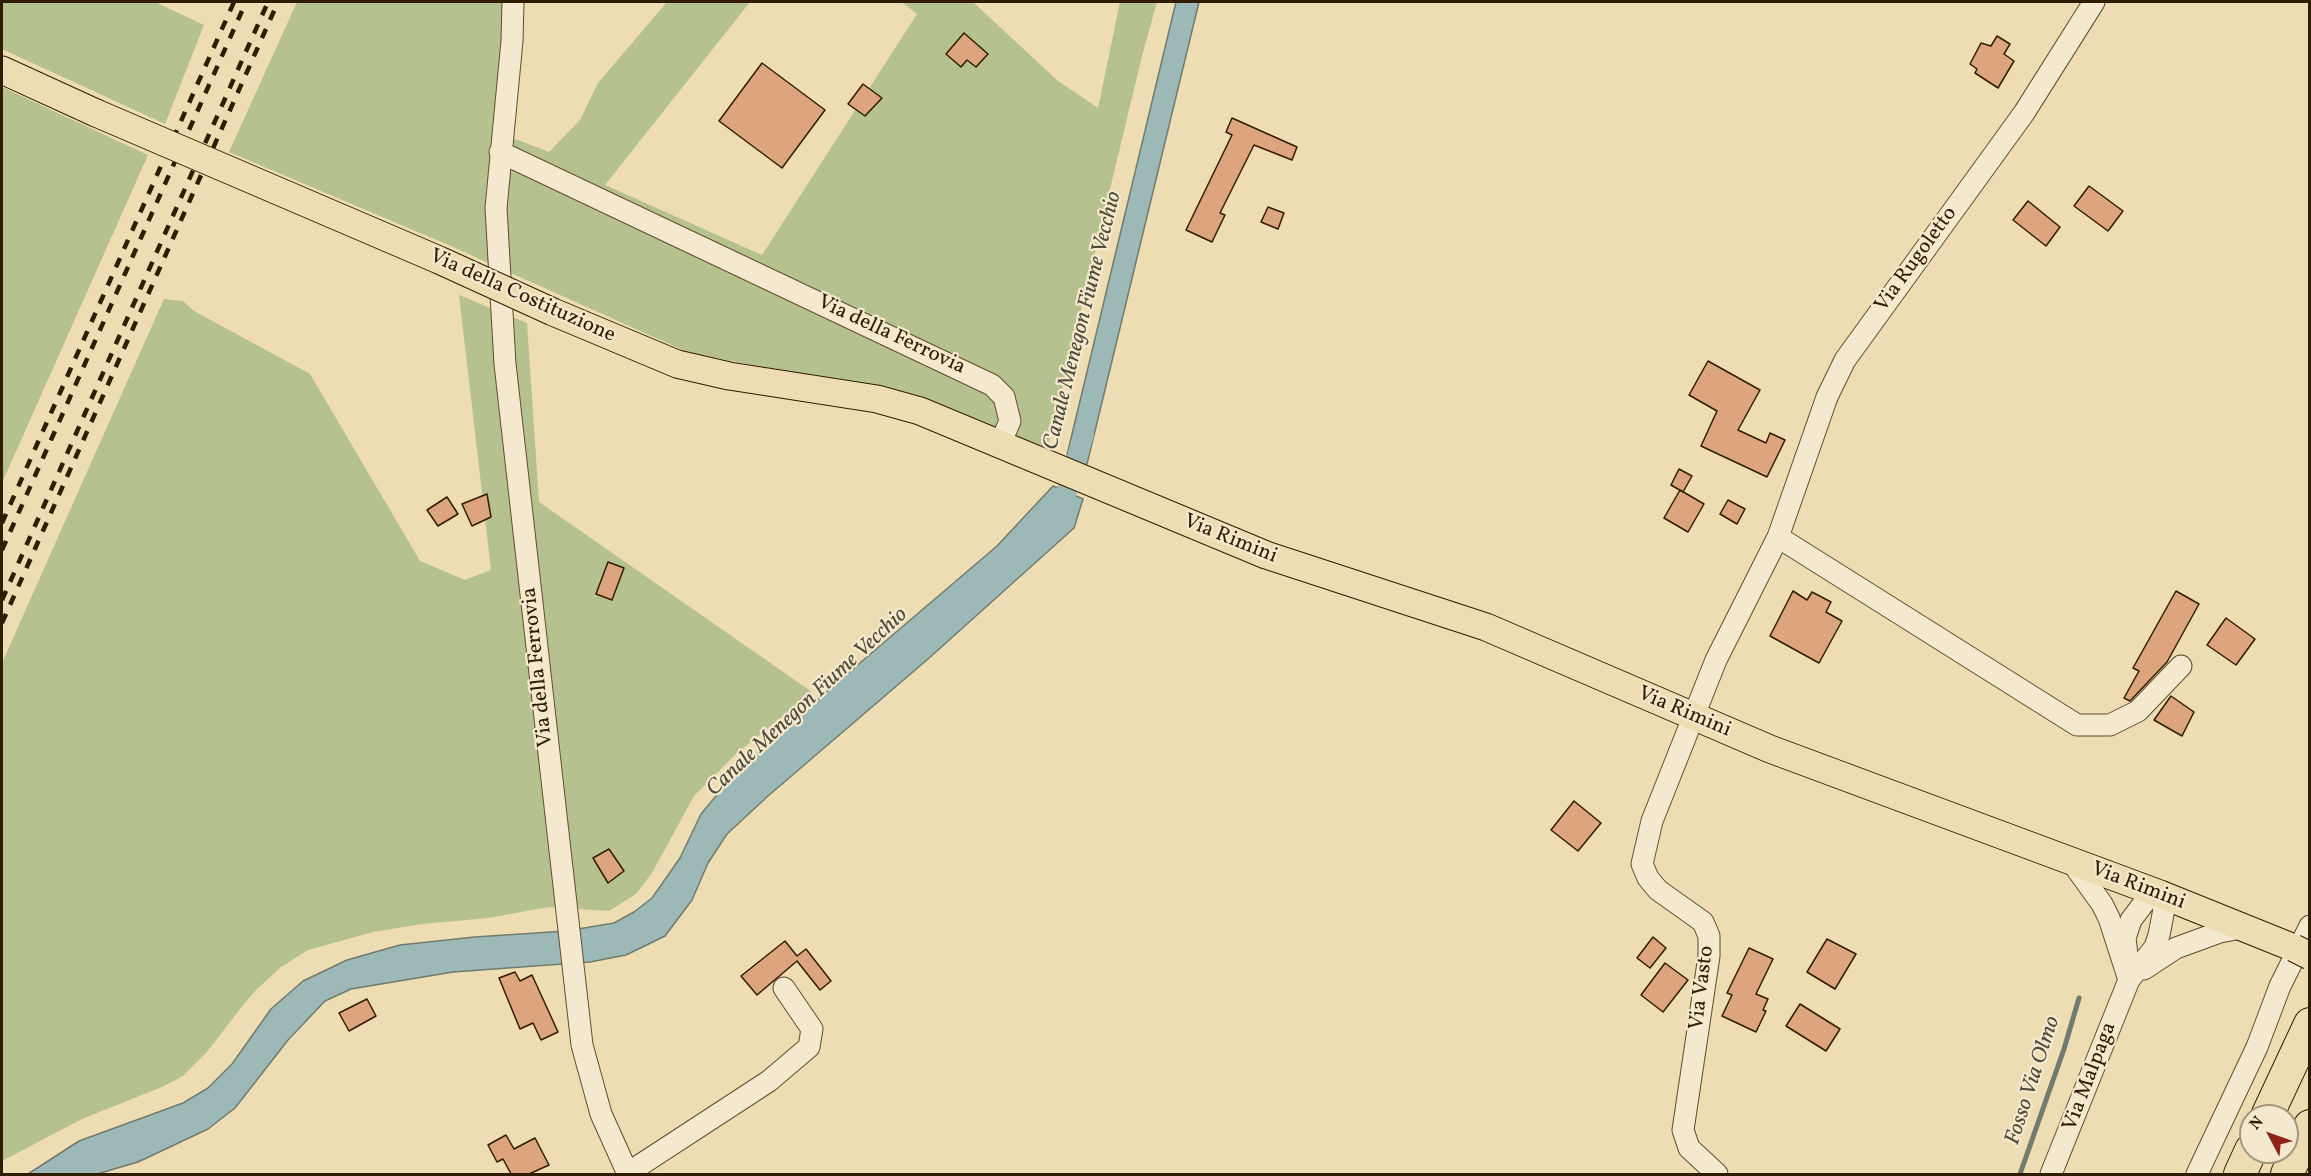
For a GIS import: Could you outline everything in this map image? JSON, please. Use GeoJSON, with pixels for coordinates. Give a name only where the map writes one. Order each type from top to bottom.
{"type":"FeatureCollection","features":[{"type":"Feature","properties":{"kind":"highway"},"geometry":{"type":"LineString","coordinates":[[2273,1104],[2310,1024]]}},
{"type":"Feature","properties":{"kind":"highway"},"geometry":{"type":"LineString","coordinates":[[2287,1174],[2310,1126]]}},
{"type":"Feature","properties":{"kind":"main road","name":"Via della Costituzione"},"geometry":{"type":"LineString","coordinates":[[2,70],[553,312],[677,364],[729,376],[878,399],[920,411],[1051,466]]}},
{"type":"Feature","properties":{"kind":"main road","name":"Via Rimini"},"geometry":{"type":"LineString","coordinates":[[1051,466],[1266,555],[1486,627],[1770,749],[2156,892],[2302,952]]}},
{"type":"Feature","properties":{"kind":"street","name":"Via della Ferrovia"},"geometry":{"type":"LineString","coordinates":[[513,2],[510,62],[496,208],[505,364],[582,1046],[601,1114],[628,1174]]}},
{"type":"Feature","properties":{"kind":"street","name":"Via Rugoletto"},"geometry":{"type":"LineString","coordinates":[[1693,717],[1716,660],[1778,537],[1827,397],[1845,360],[2024,113],[2094,2]]}},
{"type":"Feature","properties":{"kind":"street","name":"Via della Ferrovia"},"geometry":{"type":"LineString","coordinates":[[500,152],[984,380],[1004,396],[1008,408],[1010,421],[1000,444]]}},
{"type":"Feature","properties":{"kind":"street"},"geometry":{"type":"LineString","coordinates":[[1778,537],[2078,725],[2110,725],[2138,711],[2181,666]]}},
{"type":"Feature","properties":{"kind":"street","name":"Via Vasto"},"geometry":{"type":"LineString","coordinates":[[1693,717],[1652,821],[1642,864],[1648,878],[1658,890],[1703,922],[1709,936],[1709,956],[1683,1130],[1689,1148],[1717,1174]]}},
{"type":"Feature","properties":{"kind":"street"},"geometry":{"type":"LineString","coordinates":[[2071,861],[2106,911],[2129,980]]}},
{"type":"Feature","properties":{"kind":"street"},"geometry":{"type":"LineString","coordinates":[[2156,892],[2164,909],[2159,935],[2155,947],[2129,980],[2125,938],[2127,929],[2131,920],[2156,892]]}},
{"type":"Feature","properties":{"kind":"street"},"geometry":{"type":"LineString","coordinates":[[2197,1174],[2257,1047],[2280,986],[2310,926]]}},
{"type":"Feature","properties":{"kind":"street"},"geometry":{"type":"LineString","coordinates":[[2129,980],[2176,948],[2220,932],[2241,928]]}},
{"type":"Feature","properties":{"kind":"street","name":"Via Malpaga"},"geometry":{"type":"LineString","coordinates":[[2051,1174],[2129,980]]}},
{"type":"Feature","properties":{"kind":"street"},"geometry":{"type":"LineString","coordinates":[[628,1174],[769,1081],[809,1047],[812,1029],[784,988]]}},
{"type":"Feature","properties":{"kind":"green space"},"geometry":{"type":"Polygon","coordinates":[[[2,2],[155,2],[204,25],[165,124],[2,49],[2,2]]]}},
{"type":"Feature","properties":{"kind":"green space"},"geometry":{"type":"Polygon","coordinates":[[[297,2],[509,2],[510,137],[549,152],[580,120],[598,83],[667,2],[750,2],[605,185],[762,255],[917,14],[902,2],[973,2],[1058,81],[1098,108],[1120,2],[1157,2],[1047,451],[811,377],[687,352],[453,247],[229,152],[297,2]]]}},
{"type":"Feature","properties":{"kind":"green space"},"geometry":{"type":"Polygon","coordinates":[[[2,87],[148,155],[2,483],[2,87]]]}},
{"type":"Feature","properties":{"kind":"green space"},"geometry":{"type":"Polygon","coordinates":[[[459,295],[527,323],[539,502],[812,692],[736,754],[694,796],[652,873],[636,894],[609,911],[549,907],[488,918],[422,924],[373,932],[308,950],[281,967],[255,991],[207,1052],[183,1076],[162,1087],[82,1119],[2,1161],[2,663],[164,299],[183,301],[194,311],[310,374],[420,561],[465,580],[491,570],[459,295]]]}},
{"type":"Feature","properties":{"kind":"water"},"geometry":{"type":"Polygon","coordinates":[[[1176,2],[1199,2],[1087,464],[1067,455],[1176,2]]]}},
{"type":"Feature","properties":{"kind":"water"},"geometry":{"type":"Polygon","coordinates":[[[1053,486],[1083,499],[1074,528],[727,834],[708,863],[692,900],[665,936],[626,955],[590,962],[453,972],[351,989],[325,1001],[288,1040],[235,1108],[208,1129],[138,1162],[97,1174],[28,1174],[79,1141],[183,1103],[208,1088],[232,1064],[271,1009],[303,981],[347,960],[400,945],[566,931],[614,923],[634,912],[652,898],[680,858],[701,814],[732,777],[786,726],[997,546],[1053,486]]]}},
{"type":"Feature","properties":{"kind":"building"},"geometry":{"type":"Polygon","coordinates":[[[964,33],[988,54],[976,67],[967,60],[961,67],[946,54],[964,33]]]}},
{"type":"Feature","properties":{"kind":"building"},"geometry":{"type":"Polygon","coordinates":[[[1997,36],[2010,44],[2004,54],[2014,61],[1998,88],[1975,73],[1977,69],[1970,64],[1981,43],[1991,46],[1997,36]]]}},
{"type":"Feature","properties":{"kind":"building"},"geometry":{"type":"Polygon","coordinates":[[[762,63],[825,110],[782,168],[719,121],[762,63]]]}},
{"type":"Feature","properties":{"kind":"building"},"geometry":{"type":"Polygon","coordinates":[[[863,84],[882,98],[865,116],[848,104],[863,84]]]}},
{"type":"Feature","properties":{"kind":"building"},"geometry":{"type":"Polygon","coordinates":[[[1232,118],[1297,147],[1292,160],[1254,145],[1220,213],[1225,215],[1212,242],[1186,230],[1232,135],[1226,132],[1232,118]]]}},
{"type":"Feature","properties":{"kind":"building"},"geometry":{"type":"Polygon","coordinates":[[[2089,186],[2123,211],[2108,231],[2074,206],[2089,186]]]}},
{"type":"Feature","properties":{"kind":"building"},"geometry":{"type":"Polygon","coordinates":[[[2028,201],[2060,227],[2046,246],[2013,220],[2028,201]]]}},
{"type":"Feature","properties":{"kind":"building"},"geometry":{"type":"Polygon","coordinates":[[[1268,207],[1284,213],[1278,229],[1261,222],[1268,207]]]}},
{"type":"Feature","properties":{"kind":"building"},"geometry":{"type":"Polygon","coordinates":[[[1708,361],[1760,390],[1738,430],[1766,443],[1770,433],[1785,440],[1767,477],[1701,446],[1717,411],[1689,395],[1708,361]]]}},
{"type":"Feature","properties":{"kind":"building"},"geometry":{"type":"Polygon","coordinates":[[[1679,469],[1692,476],[1683,492],[1671,485],[1679,469]]]}},
{"type":"Feature","properties":{"kind":"building"},"geometry":{"type":"Polygon","coordinates":[[[1680,490],[1704,504],[1688,532],[1664,518],[1680,490]]]}},
{"type":"Feature","properties":{"kind":"building"},"geometry":{"type":"Polygon","coordinates":[[[487,494],[491,517],[472,526],[462,504],[487,494]]]}},
{"type":"Feature","properties":{"kind":"building"},"geometry":{"type":"Polygon","coordinates":[[[447,497],[458,514],[438,526],[427,510],[447,497]]]}},
{"type":"Feature","properties":{"kind":"building"},"geometry":{"type":"Polygon","coordinates":[[[1728,500],[1745,509],[1737,524],[1720,514],[1728,500]]]}},
{"type":"Feature","properties":{"kind":"building"},"geometry":{"type":"Polygon","coordinates":[[[608,562],[624,568],[612,600],[596,594],[608,562]]]}},
{"type":"Feature","properties":{"kind":"building"},"geometry":{"type":"Polygon","coordinates":[[[1793,591],[1807,600],[1812,592],[1831,602],[1826,612],[1842,621],[1819,663],[1770,636],[1793,591]]]}},
{"type":"Feature","properties":{"kind":"building"},"geometry":{"type":"Polygon","coordinates":[[[2176,591],[2199,604],[2167,662],[2130,701],[2124,698],[2139,671],[2133,668],[2176,591]]]}},
{"type":"Feature","properties":{"kind":"building"},"geometry":{"type":"Polygon","coordinates":[[[2226,618],[2255,639],[2236,665],[2207,645],[2226,618]]]}},
{"type":"Feature","properties":{"kind":"building"},"geometry":{"type":"Polygon","coordinates":[[[2171,696],[2194,712],[2182,736],[2154,720],[2171,696]]]}},
{"type":"Feature","properties":{"kind":"building"},"geometry":{"type":"Polygon","coordinates":[[[1574,801],[1601,823],[1578,851],[1551,830],[1574,801]]]}},
{"type":"Feature","properties":{"kind":"building"},"geometry":{"type":"Polygon","coordinates":[[[609,849],[624,871],[608,883],[593,858],[609,849]]]}},
{"type":"Feature","properties":{"kind":"building"},"geometry":{"type":"Polygon","coordinates":[[[1653,937],[1666,948],[1650,968],[1637,958],[1653,937]]]}},
{"type":"Feature","properties":{"kind":"building"},"geometry":{"type":"Polygon","coordinates":[[[1827,939],[1856,954],[1835,989],[1807,972],[1827,939]]]}},
{"type":"Feature","properties":{"kind":"building"},"geometry":{"type":"Polygon","coordinates":[[[785,941],[797,956],[806,949],[831,981],[820,990],[797,961],[757,995],[741,976],[785,941]]]}},
{"type":"Feature","properties":{"kind":"building"},"geometry":{"type":"Polygon","coordinates":[[[1749,948],[1773,959],[1756,994],[1768,999],[1763,1010],[1766,1011],[1756,1032],[1722,1016],[1732,995],[1727,993],[1749,948]]]}},
{"type":"Feature","properties":{"kind":"building"},"geometry":{"type":"Polygon","coordinates":[[[1665,963],[1688,980],[1663,1012],[1641,995],[1665,963]]]}},
{"type":"Feature","properties":{"kind":"building"},"geometry":{"type":"Polygon","coordinates":[[[515,972],[520,981],[532,975],[558,1032],[541,1040],[533,1023],[520,1029],[499,978],[515,972]]]}},
{"type":"Feature","properties":{"kind":"building"},"geometry":{"type":"Polygon","coordinates":[[[367,999],[376,1016],[349,1031],[339,1013],[367,999]]]}},
{"type":"Feature","properties":{"kind":"building"},"geometry":{"type":"Polygon","coordinates":[[[1800,1004],[1840,1029],[1826,1051],[1786,1026],[1800,1004]]]}},
{"type":"Feature","properties":{"kind":"building"},"geometry":{"type":"Polygon","coordinates":[[[506,1135],[514,1149],[535,1138],[549,1165],[529,1174],[511,1174],[503,1159],[497,1162],[488,1145],[506,1135]]]}},
{"type":"Feature","properties":{"kind":"waterway","name":"Canale Menegon Fiume Vecchio"},"geometry":{"type":"LineString","coordinates":[[1049,512],[1065,497],[1084,434]]}},
{"type":"Feature","properties":{"kind":"waterway","name":"Fosso Via Olmo"},"geometry":{"type":"LineString","coordinates":[[2020,1174],[2064,1049],[2079,998]]}},
{"type":"Feature","properties":{"kind":"railway"},"geometry":{"type":"LineString","coordinates":[[2,523],[234,2]]}},
{"type":"Feature","properties":{"kind":"railway"},"geometry":{"type":"LineString","coordinates":[[2,550],[246,2]]}},
{"type":"Feature","properties":{"kind":"railway"},"geometry":{"type":"LineString","coordinates":[[2,600],[268,2]]}},
{"type":"Feature","properties":{"kind":"railway"},"geometry":{"type":"LineString","coordinates":[[2,623],[278,2]]}}]}
